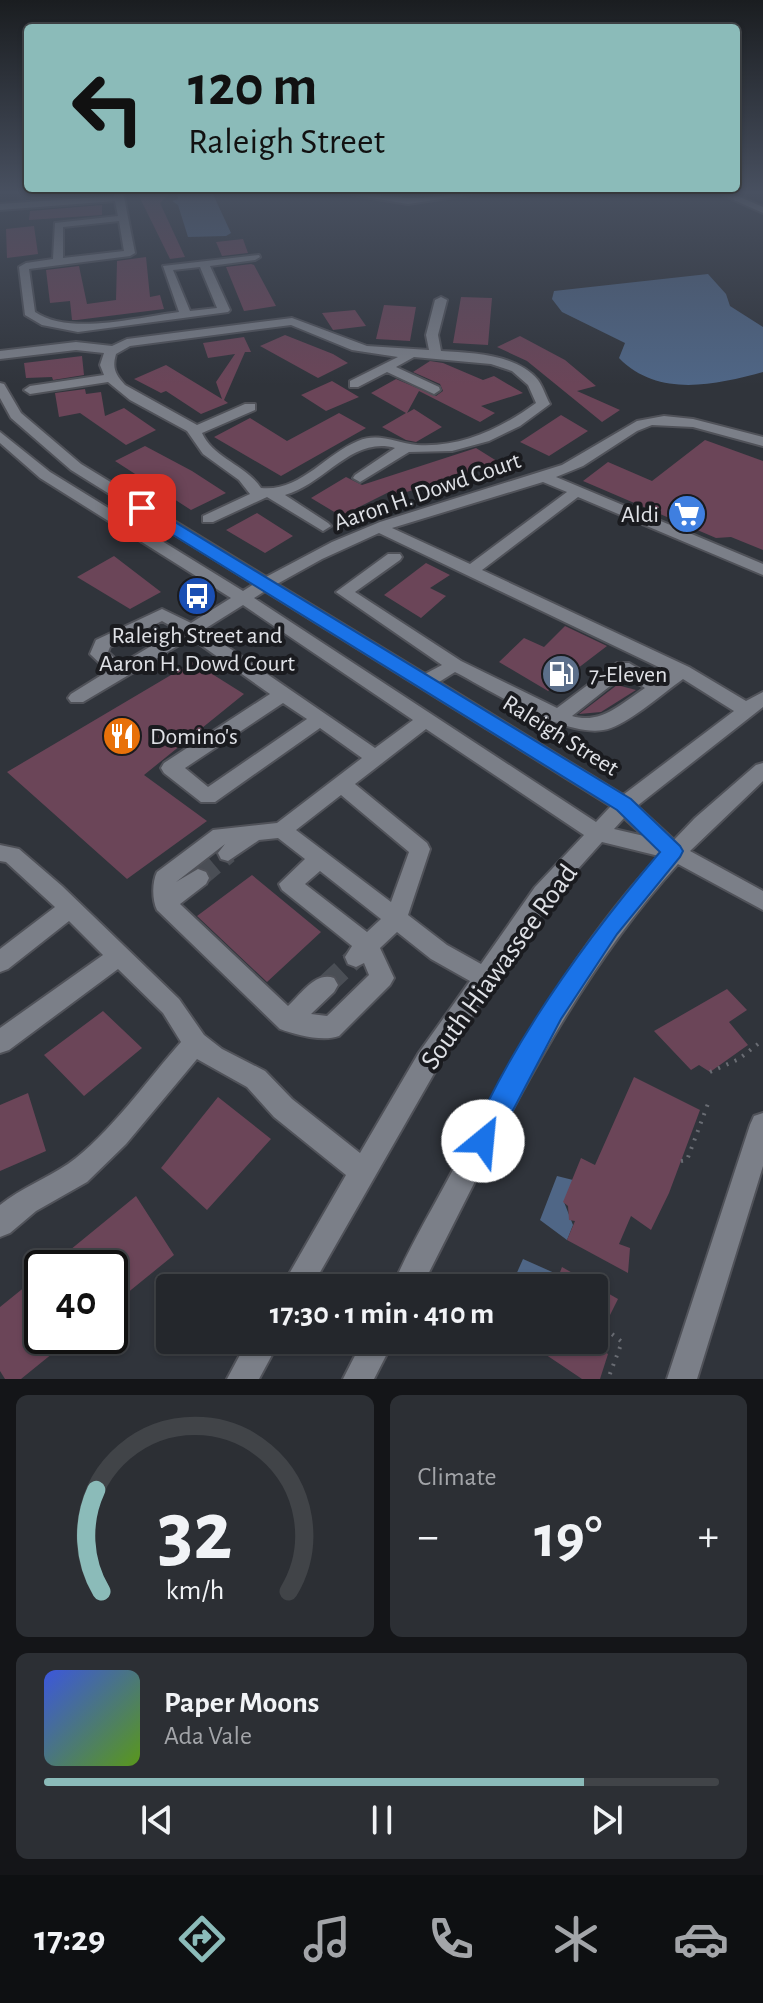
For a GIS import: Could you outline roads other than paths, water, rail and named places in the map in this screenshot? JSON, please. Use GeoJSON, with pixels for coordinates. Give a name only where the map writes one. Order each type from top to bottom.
{"type":"FeatureCollection","features":[{"type":"Feature","properties":{"kind":"street"},"geometry":{"type":"LineString","coordinates":[[58,256],[58,261]]}},
{"type":"Feature","properties":{"kind":"street"},"geometry":{"type":"LineString","coordinates":[[66,256],[58,261],[31,264],[23,269],[29,313],[43,322],[78,328],[224,310],[204,263]]}},
{"type":"Feature","properties":{"kind":"street"},"geometry":{"type":"LineString","coordinates":[[186,316],[167,268],[255,257]]}},
{"type":"Feature","properties":{"kind":"street"},"geometry":{"type":"LineString","coordinates":[[436,355],[432,335],[441,300]]}},
{"type":"Feature","properties":{"kind":"street"},"geometry":{"type":"LineString","coordinates":[[0,355],[76,346],[112,350],[140,340],[292,321],[341,344],[409,356],[483,357],[501,363],[533,384],[543,404],[499,434],[450,445],[407,447],[384,441],[366,443],[287,492],[268,494],[256,492],[248,477],[200,442],[195,431],[109,378],[105,368],[112,350]]}},
{"type":"Feature","properties":{"kind":"street"},"geometry":{"type":"LineString","coordinates":[[354,384],[409,356]]}},
{"type":"Feature","properties":{"kind":"street"},"geometry":{"type":"LineString","coordinates":[[386,367],[434,390]]}},
{"type":"Feature","properties":{"kind":"street"},"geometry":{"type":"LineString","coordinates":[[30,390],[109,378]]}},
{"type":"Feature","properties":{"kind":"street","name":"Raleigh Street"},"geometry":{"type":"LineString","coordinates":[[0,387],[16,415],[76,467],[624,805],[672,851]]}},
{"type":"Feature","properties":{"kind":"street"},"geometry":{"type":"LineString","coordinates":[[195,431],[250,407]]}},
{"type":"Feature","properties":{"kind":"street","name":"Aaron H. Dowd Court"},"geometry":{"type":"LineString","coordinates":[[77,698],[333,547],[380,528],[544,477],[600,453],[635,425],[646,421],[678,421],[763,442]]}},
{"type":"Feature","properties":{"kind":"street"},"geometry":{"type":"LineString","coordinates":[[0,436],[45,475],[243,598],[597,833],[672,851],[763,901]]}},
{"type":"Feature","properties":{"kind":"street"},"geometry":{"type":"LineString","coordinates":[[360,478],[407,447]]}},
{"type":"Feature","properties":{"kind":"street"},"geometry":{"type":"LineString","coordinates":[[544,477],[763,570]]}},
{"type":"Feature","properties":{"kind":"street"},"geometry":{"type":"LineString","coordinates":[[471,571],[577,491]]}},
{"type":"Feature","properties":{"kind":"street"},"geometry":{"type":"LineString","coordinates":[[208,519],[268,494]]}},
{"type":"Feature","properties":{"kind":"street"},"geometry":{"type":"LineString","coordinates":[[268,494],[323,526]]}},
{"type":"Feature","properties":{"kind":"street"},"geometry":{"type":"LineString","coordinates":[[380,528],[755,704]]}},
{"type":"Feature","properties":{"kind":"street"},"geometry":{"type":"LineString","coordinates":[[394,557],[344,592],[455,665],[558,717],[583,726],[606,723],[683,671]]}},
{"type":"Feature","properties":{"kind":"street"},"geometry":{"type":"LineString","coordinates":[[120,672],[99,654],[102,644],[162,614],[191,630],[376,758]]}},
{"type":"Feature","properties":{"kind":"street"},"geometry":{"type":"LineString","coordinates":[[425,682],[455,665]]}},
{"type":"Feature","properties":{"kind":"street"},"geometry":{"type":"LineString","coordinates":[[558,717],[623,667],[658,688]]}},
{"type":"Feature","properties":{"kind":"street"},"geometry":{"type":"LineString","coordinates":[[283,694],[171,768],[208,797],[320,719]]}},
{"type":"Feature","properties":{"kind":"street","name":"South Hiawassee Road"},"geometry":{"type":"LineString","coordinates":[[303,1274],[427,1062],[543,893],[624,805],[755,704]]}},
{"type":"Feature","properties":{"kind":"street"},"geometry":{"type":"LineString","coordinates":[[321,858],[290,884],[362,951],[382,978],[331,1028],[288,1021],[165,904],[165,878],[220,836],[282,830],[426,719]]}},
{"type":"Feature","properties":{"kind":"street"},"geometry":{"type":"LineString","coordinates":[[413,1274],[553,1011],[609,928],[672,851],[763,770]]}},
{"type":"Feature","properties":{"kind":"street"},"geometry":{"type":"LineString","coordinates":[[342,785],[420,849],[395,920],[362,951]]}},
{"type":"Feature","properties":{"kind":"street"},"geometry":{"type":"LineString","coordinates":[[282,830],[439,952],[486,978]]}},
{"type":"Feature","properties":{"kind":"street"},"geometry":{"type":"LineString","coordinates":[[228,853],[254,833]]}},
{"type":"Feature","properties":{"kind":"street"},"geometry":{"type":"LineString","coordinates":[[0,853],[12,855],[171,1006],[195,1043],[213,1057],[256,1079],[283,1108],[363,1172]]}},
{"type":"Feature","properties":{"kind":"street"},"geometry":{"type":"LineString","coordinates":[[165,904],[198,878]]}},
{"type":"Feature","properties":{"kind":"street"},"geometry":{"type":"LineString","coordinates":[[0,962],[70,908]]}},
{"type":"Feature","properties":{"kind":"street"},"geometry":{"type":"LineString","coordinates":[[0,1042],[119,956]]}},
{"type":"Feature","properties":{"kind":"street"},"geometry":{"type":"LineString","coordinates":[[288,1021],[326,985]]}},
{"type":"Feature","properties":{"kind":"street"},"geometry":{"type":"LineString","coordinates":[[0,1223],[26,1201],[78,1173],[117,1135],[195,1043]]}},
{"type":"Feature","properties":{"kind":"street"},"geometry":{"type":"LineString","coordinates":[[682,1379],[763,1125]]}},
{"type":"Feature","properties":{"kind":"street"},"geometry":{"type":"LineString","coordinates":[[242,1379],[257,1354]]}},
{"type":"Feature","properties":{"kind":"street"},"geometry":{"type":"LineString","coordinates":[[358,1379],[371,1354]]}},
{"type":"Feature","properties":{"kind":"water"},"geometry":{"type":"Polygon","coordinates":[[[708,274],[726,294],[730,306],[763,327],[763,372],[707,384],[688,385],[651,379],[634,371],[619,358],[625,343],[562,312],[552,299],[554,291],[708,274]]]}},
{"type":"Feature","properties":{"kind":"water"},"geometry":{"type":"Polygon","coordinates":[[[557,1176],[573,1180],[564,1202],[573,1225],[567,1240],[540,1220],[557,1176]]]}},
{"type":"Feature","properties":{"kind":"water"},"geometry":{"type":"Polygon","coordinates":[[[523,1259],[557,1274],[516,1274],[523,1259]]]}},
{"type":"Feature","properties":{"kind":"tunnel"},"geometry":{"type":"LineString","coordinates":[[198,878],[228,853]]}},
{"type":"Feature","properties":{"kind":"tunnel"},"geometry":{"type":"LineString","coordinates":[[326,985],[356,957]]}},
{"type":"Feature","properties":{"kind":"place","name":"Aldi"},"geometry":{"type":"Point","coordinates":[687,514]}},
{"type":"Feature","properties":{"kind":"place","name":"Raleigh Street and Aaron H. Dowd Court"},"geometry":{"type":"Point","coordinates":[197,596]}},
{"type":"Feature","properties":{"kind":"place","name":"7-Eleven"},"geometry":{"type":"Point","coordinates":[561,674]}},
{"type":"Feature","properties":{"kind":"place","name":"Domino's"},"geometry":{"type":"Point","coordinates":[122,736]}}]}
